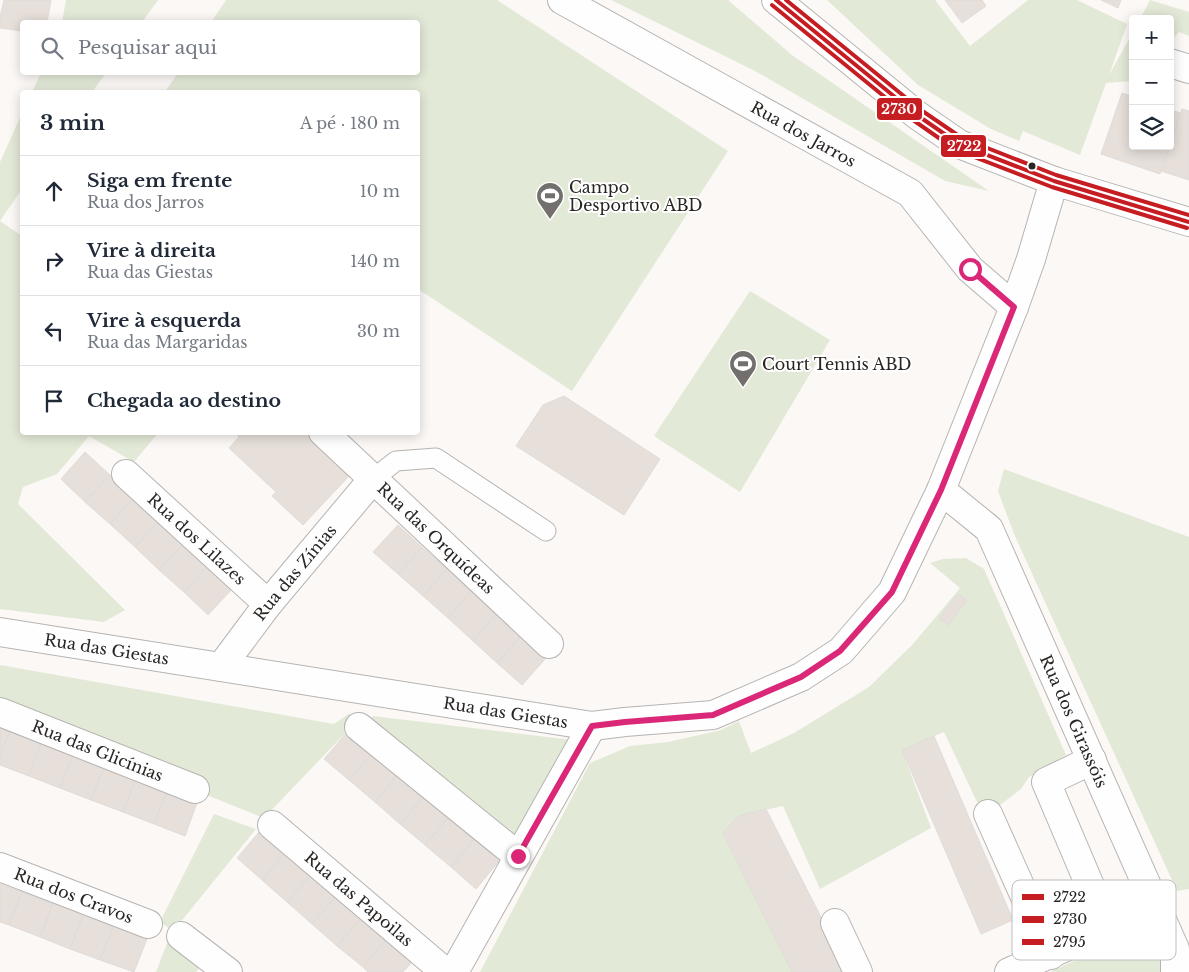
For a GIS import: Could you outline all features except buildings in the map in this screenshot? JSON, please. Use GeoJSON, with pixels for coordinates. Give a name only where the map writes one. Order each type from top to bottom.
{"type":"FeatureCollection","features":[{"type":"Feature","properties":{"kind":"street","name":"Rua dos Jarros"},"geometry":{"type":"LineString","coordinates":[[562,0],[910,193],[970,269],[1014,307]]}},
{"type":"Feature","properties":{"kind":"street"},"geometry":{"type":"LineString","coordinates":[[776,0],[917,115],[959,144],[1054,181],[1189,222]]}},
{"type":"Feature","properties":{"kind":"street"},"geometry":{"type":"LineString","coordinates":[[1174,64],[1189,69]]}},
{"type":"Feature","properties":{"kind":"street","name":"Rua das Giestas"},"geometry":{"type":"LineString","coordinates":[[0,632],[592,726],[713,715],[801,677],[840,651],[892,592],[941,490],[1014,307],[1031,259],[1054,181]]}},
{"type":"Feature","properties":{"kind":"street","name":"Rua das Orquídeas"},"geometry":{"type":"LineString","coordinates":[[325,435],[548,644]]}},
{"type":"Feature","properties":{"kind":"street","name":"Rua dos Lilazes"},"geometry":{"type":"LineString","coordinates":[[126,474],[268,604]]}},
{"type":"Feature","properties":{"kind":"street","name":"Rua das Zínias"},"geometry":{"type":"LineString","coordinates":[[221,667],[268,604],[373,480]]}},
{"type":"Feature","properties":{"kind":"street","name":"Rua dos Girassóis"},"geometry":{"type":"LineString","coordinates":[[941,490],[989,529],[1146,880]]}},
{"type":"Feature","properties":{"kind":"street","name":"Rua das Glicínias"},"geometry":{"type":"LineString","coordinates":[[0,712],[195,789]]}},
{"type":"Feature","properties":{"kind":"street"},"geometry":{"type":"LineString","coordinates":[[454,972],[592,726]]}},
{"type":"Feature","properties":{"kind":"street"},"geometry":{"type":"LineString","coordinates":[[358,727],[518,856]]}},
{"type":"Feature","properties":{"kind":"street"},"geometry":{"type":"LineString","coordinates":[[1088,880],[1046,782],[1092,760]]}},
{"type":"Feature","properties":{"kind":"street"},"geometry":{"type":"LineString","coordinates":[[988,814],[1018,880]]}},
{"type":"Feature","properties":{"kind":"street","name":"Rua das Papoilas"},"geometry":{"type":"LineString","coordinates":[[272,825],[445,972]]}},
{"type":"Feature","properties":{"kind":"street","name":"Rua dos Cravos"},"geometry":{"type":"LineString","coordinates":[[0,867],[148,924]]}},
{"type":"Feature","properties":{"kind":"street"},"geometry":{"type":"LineString","coordinates":[[835,922],[858,972]]}},
{"type":"Feature","properties":{"kind":"street"},"geometry":{"type":"LineString","coordinates":[[181,936],[228,972]]}},
{"type":"Feature","properties":{"kind":"street"},"geometry":{"type":"LineString","coordinates":[[1015,971],[1038,960]]}},
{"type":"Feature","properties":{"kind":"lane"},"geometry":{"type":"LineString","coordinates":[[373,480],[396,461],[436,458],[546,531]]}},
{"type":"Feature","properties":{"kind":"green space"},"geometry":{"type":"Polygon","coordinates":[[[66,0],[158,0],[143,20],[62,20],[66,0]]]}},
{"type":"Feature","properties":{"kind":"green space","name":"Campo Desportivo ABD"},"geometry":{"type":"Polygon","coordinates":[[[226,0],[497,0],[728,151],[572,391],[420,290],[420,90],[166,90],[177,75],[420,75],[420,20],[212,20],[226,0]]]}},
{"type":"Feature","properties":{"kind":"green space"},"geometry":{"type":"Polygon","coordinates":[[[611,0],[728,0],[792,55],[989,191],[945,181],[755,71],[611,0]]]}},
{"type":"Feature","properties":{"kind":"green space"},"geometry":{"type":"Polygon","coordinates":[[[827,0],[935,0],[970,46],[1028,0],[1077,0],[1127,24],[1109,75],[1129,39],[1129,81],[1106,83],[1080,155],[1023,131],[1019,141],[991,129],[918,85],[827,0]]]}},
{"type":"Feature","properties":{"kind":"green space"},"geometry":{"type":"Polygon","coordinates":[[[1150,0],[1189,12],[1189,36],[1179,32],[1174,38],[1174,15],[1142,15],[1150,0]]]}},
{"type":"Feature","properties":{"kind":"green space"},"geometry":{"type":"Polygon","coordinates":[[[40,75],[105,75],[93,90],[33,90],[40,75]]]}},
{"type":"Feature","properties":{"kind":"green space"},"geometry":{"type":"Polygon","coordinates":[[[20,117],[20,192],[0,221],[0,162],[20,117]]]}},
{"type":"Feature","properties":{"kind":"green space"},"geometry":{"type":"Polygon","coordinates":[[[0,221],[20,235],[20,435],[156,435],[134,462],[89,436],[57,474],[23,487],[18,504],[125,610],[104,622],[0,609],[0,221]]]}},
{"type":"Feature","properties":{"kind":"green space","name":"Court Tennis ABD"},"geometry":{"type":"Polygon","coordinates":[[[750,291],[830,340],[740,492],[654,436],[750,291]]]}},
{"type":"Feature","properties":{"kind":"green space"},"geometry":{"type":"Polygon","coordinates":[[[1004,469],[1189,537],[1189,889],[1177,891],[1176,880],[1172,880],[1014,534],[998,491],[1004,469]]]}},
{"type":"Feature","properties":{"kind":"green space"},"geometry":{"type":"Polygon","coordinates":[[[966,558],[984,569],[1066,755],[1029,777],[1021,789],[1000,805],[977,802],[944,732],[902,750],[931,828],[820,889],[783,806],[738,816],[723,833],[792,972],[480,972],[590,763],[630,746],[668,742],[721,730],[739,721],[751,753],[794,733],[869,687],[913,644],[960,588],[930,563],[943,559],[966,558]]]}},
{"type":"Feature","properties":{"kind":"green space"},"geometry":{"type":"Polygon","coordinates":[[[0,665],[334,724],[350,713],[354,724],[264,818],[0,712],[0,665]]]}},
{"type":"Feature","properties":{"kind":"green space"},"geometry":{"type":"Polygon","coordinates":[[[373,716],[572,740],[513,843],[367,724],[373,716]]]}},
{"type":"Feature","properties":{"kind":"green space"},"geometry":{"type":"Polygon","coordinates":[[[214,814],[256,829],[179,924],[181,936],[160,922],[214,814]]]}},
{"type":"Feature","properties":{"kind":"green space"},"geometry":{"type":"Polygon","coordinates":[[[168,941],[204,963],[196,972],[156,972],[168,941]]]}},
{"type":"Feature","properties":{"kind":"green space"},"geometry":{"type":"Polygon","coordinates":[[[1076,960],[1166,960],[1167,972],[1050,972],[1076,960]]]}},
{"type":"Feature","properties":{"kind":"transit line","name":"2722"},"geometry":{"type":"LineString","coordinates":[[776,0],[917,115],[959,144],[1054,181],[1189,222]]}},
{"type":"Feature","properties":{"kind":"transit line","name":"2795"},"geometry":{"type":"LineString","coordinates":[[786,0],[921,110],[962,138],[1056,175],[1189,215]]}},
{"type":"Feature","properties":{"kind":"transit line","name":"2730"},"geometry":{"type":"LineString","coordinates":[[772,5],[913,120],[956,150],[1052,187],[1187,228]]}},
{"type":"Feature","properties":{"kind":"place","name":"Campo Desportivo ABD"},"geometry":{"type":"Point","coordinates":[550,220]}},
{"type":"Feature","properties":{"kind":"place","name":"Court Tennis ABD"},"geometry":{"type":"Point","coordinates":[743,388]}},
{"type":"Feature","properties":{"kind":"route"},"geometry":{"type":"LineString","coordinates":[[518,856],[592,726],[713,715],[801,677],[840,651],[892,592],[941,490],[1014,307],[970,269]]}}]}
